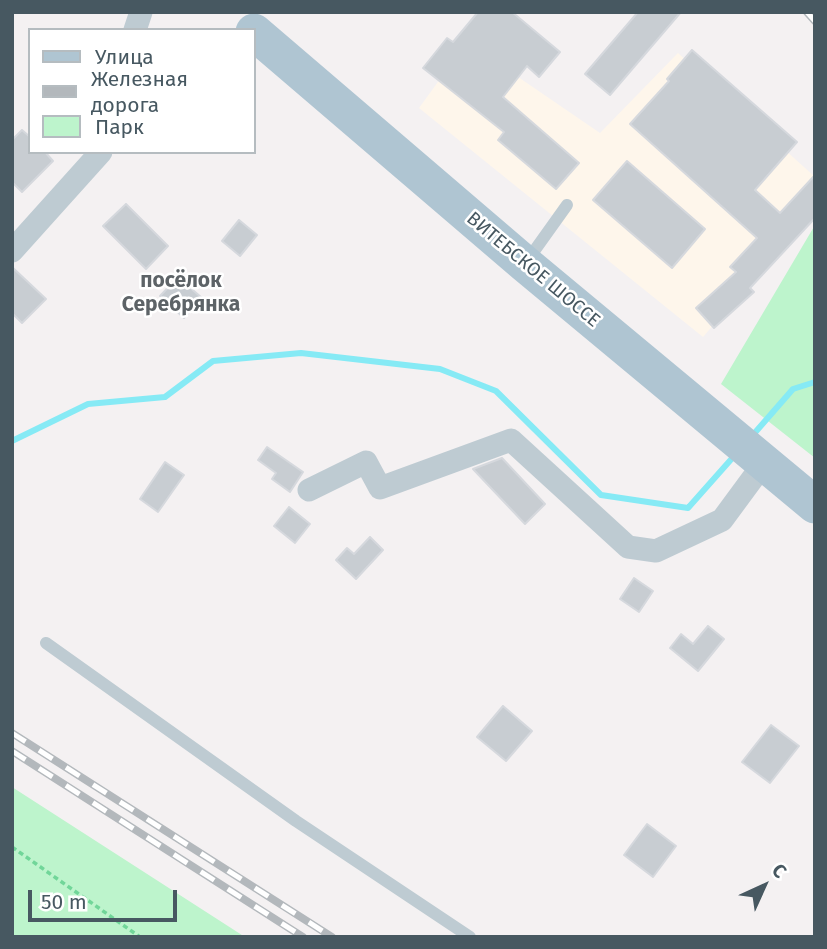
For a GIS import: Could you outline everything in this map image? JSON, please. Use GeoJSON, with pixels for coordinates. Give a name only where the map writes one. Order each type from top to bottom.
{"type":"FeatureCollection","features":[{"type":"Feature","properties":{"kind":"main road","name":"ВИТЕБСКОЕ ШОССЕ"},"geometry":{"type":"LineString","coordinates":[[231,12],[250,28]]}},
{"type":"Feature","properties":{"kind":"main road","name":"ВИТЕБСКОЕ ШОССЕ"},"geometry":{"type":"LineString","coordinates":[[256,34],[525,264],[815,505]]}},
{"type":"Feature","properties":{"kind":"street"},"geometry":{"type":"LineString","coordinates":[[12,251],[100,154]]}},
{"type":"Feature","properties":{"kind":"street"},"geometry":{"type":"LineString","coordinates":[[309,490],[366,462],[380,488],[511,440],[628,547],[656,551],[722,520],[764,463]]}},
{"type":"Feature","properties":{"kind":"lane"},"geometry":{"type":"LineString","coordinates":[[525,264],[567,205]]}},
{"type":"Feature","properties":{"kind":"lane"},"geometry":{"type":"LineString","coordinates":[[46,643],[285,813],[470,937]]}},
{"type":"Feature","properties":{"kind":"path"},"geometry":{"type":"LineString","coordinates":[[12,847],[140,937]]}},
{"type":"Feature","properties":{"kind":"shaded area"},"geometry":{"type":"Polygon","coordinates":[[[467,42],[600,133],[678,53],[815,177],[815,207],[703,337],[419,108],[467,42]]]}},
{"type":"Feature","properties":{"kind":"green space"},"geometry":{"type":"Polygon","coordinates":[[[815,225],[815,458],[721,384],[815,225]]]}},
{"type":"Feature","properties":{"kind":"green space"},"geometry":{"type":"Polygon","coordinates":[[[12,787],[245,937],[12,937],[12,787]]]}},
{"type":"Feature","properties":{"kind":"building"},"geometry":{"type":"Polygon","coordinates":[[[478,12],[512,12],[560,52],[539,77],[527,66],[503,97],[579,163],[556,189],[498,140],[504,132],[423,68],[447,38],[453,42],[478,12]]]}},
{"type":"Feature","properties":{"kind":"building"},"geometry":{"type":"Polygon","coordinates":[[[638,12],[681,12],[610,95],[585,74],[638,12]]]}},
{"type":"Feature","properties":{"kind":"building"},"geometry":{"type":"Polygon","coordinates":[[[692,50],[797,142],[755,190],[780,213],[815,175],[815,218],[750,288],[754,292],[714,328],[696,308],[736,272],[730,267],[757,238],[630,124],[669,81],[667,79],[692,50]]]}},
{"type":"Feature","properties":{"kind":"building"},"geometry":{"type":"Polygon","coordinates":[[[22,130],[28,135],[28,154],[47,154],[53,161],[22,192],[12,182],[12,140],[22,130]]]}},
{"type":"Feature","properties":{"kind":"building"},"geometry":{"type":"Polygon","coordinates":[[[627,161],[705,229],[672,268],[593,200],[627,161]]]}},
{"type":"Feature","properties":{"kind":"building"},"geometry":{"type":"Polygon","coordinates":[[[126,204],[168,246],[146,269],[103,226],[126,204]]]}},
{"type":"Feature","properties":{"kind":"building"},"geometry":{"type":"Polygon","coordinates":[[[239,220],[257,235],[240,256],[222,241],[239,220]]]}},
{"type":"Feature","properties":{"kind":"building"},"geometry":{"type":"Polygon","coordinates":[[[12,267],[46,299],[22,323],[12,313],[12,267]]]}},
{"type":"Feature","properties":{"kind":"building"},"geometry":{"type":"Polygon","coordinates":[[[178,277],[202,298],[184,318],[160,296],[178,277]]]}},
{"type":"Feature","properties":{"kind":"building"},"geometry":{"type":"Polygon","coordinates":[[[267,447],[303,472],[290,492],[272,479],[276,473],[258,460],[267,447]]]}},
{"type":"Feature","properties":{"kind":"building"},"geometry":{"type":"Polygon","coordinates":[[[502,458],[545,504],[525,524],[473,469],[502,458]]]}},
{"type":"Feature","properties":{"kind":"building"},"geometry":{"type":"Polygon","coordinates":[[[165,462],[184,475],[158,512],[140,499],[165,462]]]}},
{"type":"Feature","properties":{"kind":"building"},"geometry":{"type":"Polygon","coordinates":[[[289,507],[310,524],[295,543],[274,526],[289,507]]]}},
{"type":"Feature","properties":{"kind":"building"},"geometry":{"type":"Polygon","coordinates":[[[370,537],[383,550],[356,579],[336,560],[347,548],[354,554],[370,537]]]}},
{"type":"Feature","properties":{"kind":"building"},"geometry":{"type":"Polygon","coordinates":[[[634,578],[653,591],[639,612],[620,599],[634,578]]]}},
{"type":"Feature","properties":{"kind":"building"},"geometry":{"type":"Polygon","coordinates":[[[708,626],[724,639],[698,671],[670,648],[681,634],[693,644],[708,626]]]}},
{"type":"Feature","properties":{"kind":"building"},"geometry":{"type":"Polygon","coordinates":[[[503,706],[532,731],[506,761],[477,737],[503,706]]]}},
{"type":"Feature","properties":{"kind":"building"},"geometry":{"type":"Polygon","coordinates":[[[771,725],[799,746],[770,783],[742,762],[771,725]]]}},
{"type":"Feature","properties":{"kind":"building"},"geometry":{"type":"Polygon","coordinates":[[[647,824],[676,846],[653,877],[624,855],[647,824]]]}},
{"type":"Feature","properties":{"kind":"waterway"},"geometry":{"type":"LineString","coordinates":[[12,441],[88,404],[165,397],[213,361],[301,353],[440,369],[496,391],[601,495],[688,508],[735,455]]}},
{"type":"Feature","properties":{"kind":"waterway"},"geometry":{"type":"LineString","coordinates":[[752,436],[793,389],[815,382]]}},
{"type":"Feature","properties":{"kind":"railway"},"geometry":{"type":"LineString","coordinates":[[807,12],[815,21]]}},
{"type":"Feature","properties":{"kind":"railway"},"geometry":{"type":"LineString","coordinates":[[12,733],[332,937]]}},
{"type":"Feature","properties":{"kind":"railway"},"geometry":{"type":"LineString","coordinates":[[12,751],[303,937]]}},
{"type":"Feature","properties":{"kind":"district","name":"посёлок Серебрянка"},"geometry":{"type":"Point","coordinates":[181,293]}}]}
